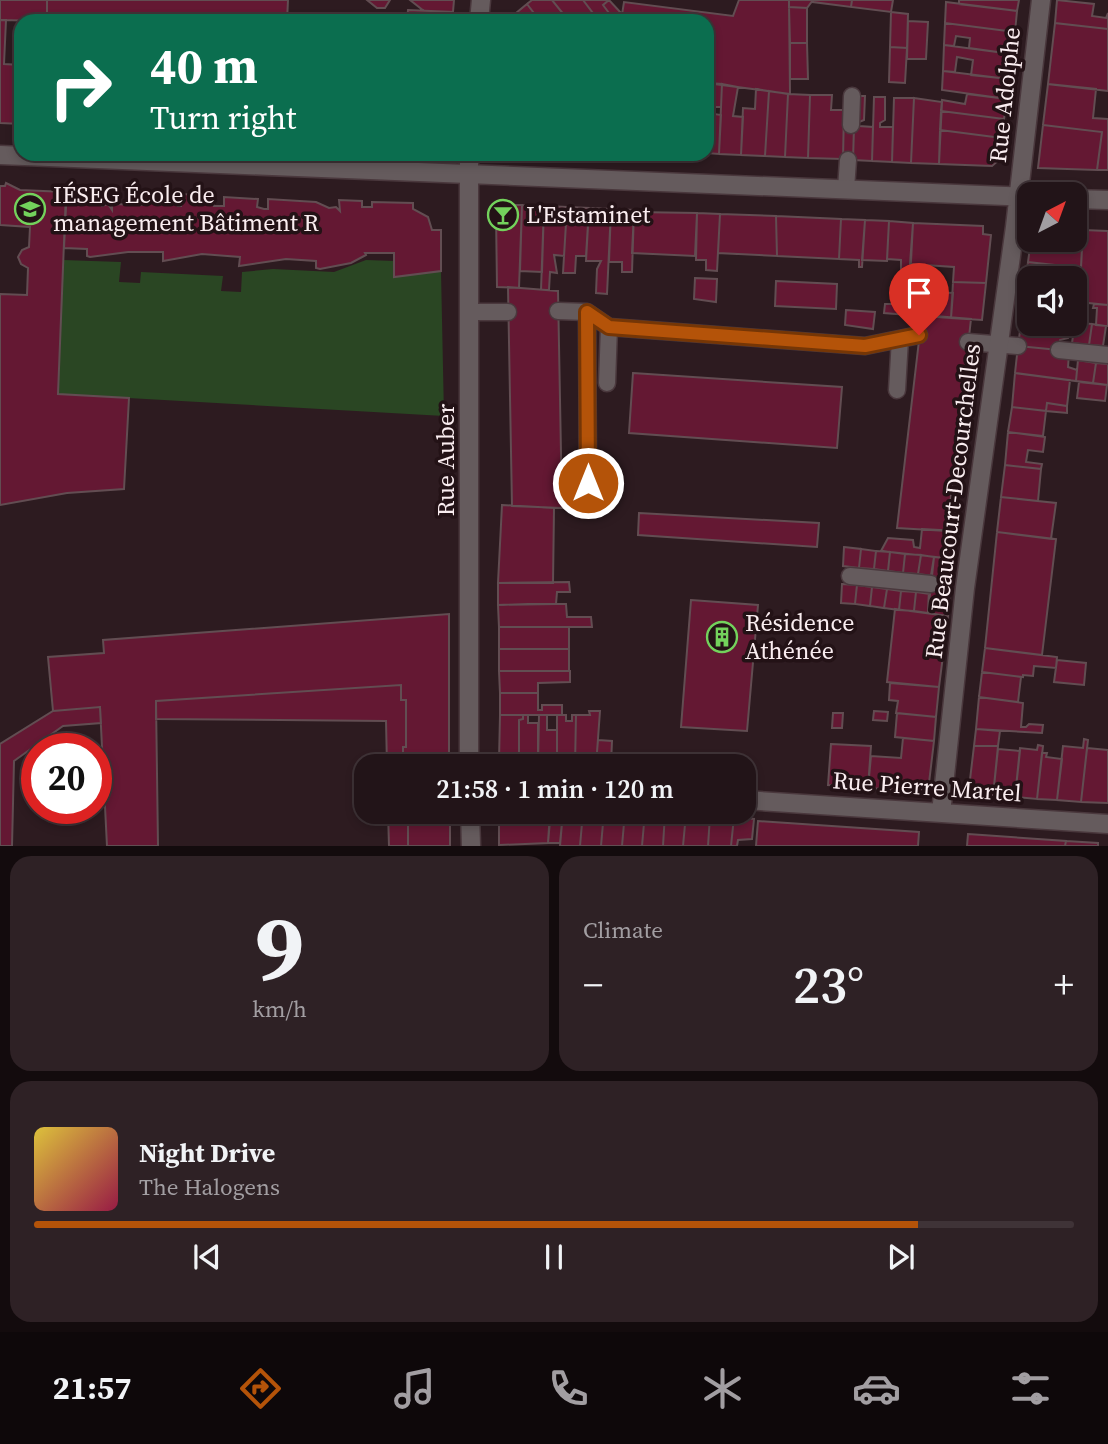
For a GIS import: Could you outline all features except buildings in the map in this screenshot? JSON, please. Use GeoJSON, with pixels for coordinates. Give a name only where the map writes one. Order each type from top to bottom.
{"type":"FeatureCollection","features":[{"type":"Feature","properties":{"kind":"street","name":"Rue Adolphe"},"geometry":{"type":"LineString","coordinates":[[1025,182],[1041,0]]}},
{"type":"Feature","properties":{"kind":"street"},"geometry":{"type":"LineString","coordinates":[[156,161],[1017,197]]}},
{"type":"Feature","properties":{"kind":"street","name":"Rue Auber"},"geometry":{"type":"LineString","coordinates":[[469,161],[469,754]]}},
{"type":"Feature","properties":{"kind":"street"},"geometry":{"type":"LineString","coordinates":[[1087,199],[1108,200]]}},
{"type":"Feature","properties":{"kind":"street","name":"Rue Beaucourt-Decourchelles"},"geometry":{"type":"LineString","coordinates":[[941,813],[958,588],[1017,236]]}},
{"type":"Feature","properties":{"kind":"street","name":"Rue Pierre Martel"},"geometry":{"type":"LineString","coordinates":[[756,801],[1108,824]]}},
{"type":"Feature","properties":{"kind":"street"},"geometry":{"type":"LineString","coordinates":[[470,824],[471,845]]}},
{"type":"Feature","properties":{"kind":"lane"},"geometry":{"type":"LineString","coordinates":[[851,125],[852,96]]}},
{"type":"Feature","properties":{"kind":"lane"},"geometry":{"type":"LineString","coordinates":[[846,189],[848,160]]}},
{"type":"Feature","properties":{"kind":"lane"},"geometry":{"type":"LineString","coordinates":[[469,312],[508,312]]}},
{"type":"Feature","properties":{"kind":"lane"},"geometry":{"type":"LineString","coordinates":[[558,312],[587,312],[609,327],[865,346],[919,335]]}},
{"type":"Feature","properties":{"kind":"lane"},"geometry":{"type":"LineString","coordinates":[[587,312],[588,483]]}},
{"type":"Feature","properties":{"kind":"lane"},"geometry":{"type":"LineString","coordinates":[[607,383],[609,327]]}},
{"type":"Feature","properties":{"kind":"lane"},"geometry":{"type":"LineString","coordinates":[[897,390],[900,339]]}},
{"type":"Feature","properties":{"kind":"lane"},"geometry":{"type":"LineString","coordinates":[[968,342],[1018,346]]}},
{"type":"Feature","properties":{"kind":"lane"},"geometry":{"type":"LineString","coordinates":[[1059,350],[1108,355]]}},
{"type":"Feature","properties":{"kind":"lane"},"geometry":{"type":"LineString","coordinates":[[850,576],[931,584]]}},
{"type":"Feature","properties":{"kind":"green space"},"geometry":{"type":"Polygon","coordinates":[[[63,260],[121,262],[119,282],[140,283],[141,272],[223,276],[221,291],[241,292],[242,272],[273,269],[334,272],[366,260],[395,261],[395,277],[441,271],[444,416],[58,394],[63,260]]]}},
{"type":"Feature","properties":{"kind":"place","name":"IÉSEG École de management Bâtiment R"},"geometry":{"type":"Point","coordinates":[30,209]}},
{"type":"Feature","properties":{"kind":"place","name":"L'Estaminet"},"geometry":{"type":"Point","coordinates":[503,215]}},
{"type":"Feature","properties":{"kind":"place","name":"Résidence Athénée"},"geometry":{"type":"Point","coordinates":[722,637]}},
{"type":"Feature","properties":{"kind":"route"},"geometry":{"type":"LineString","coordinates":[[588,483],[587,312],[609,327],[865,346],[919,335]]}}]}
